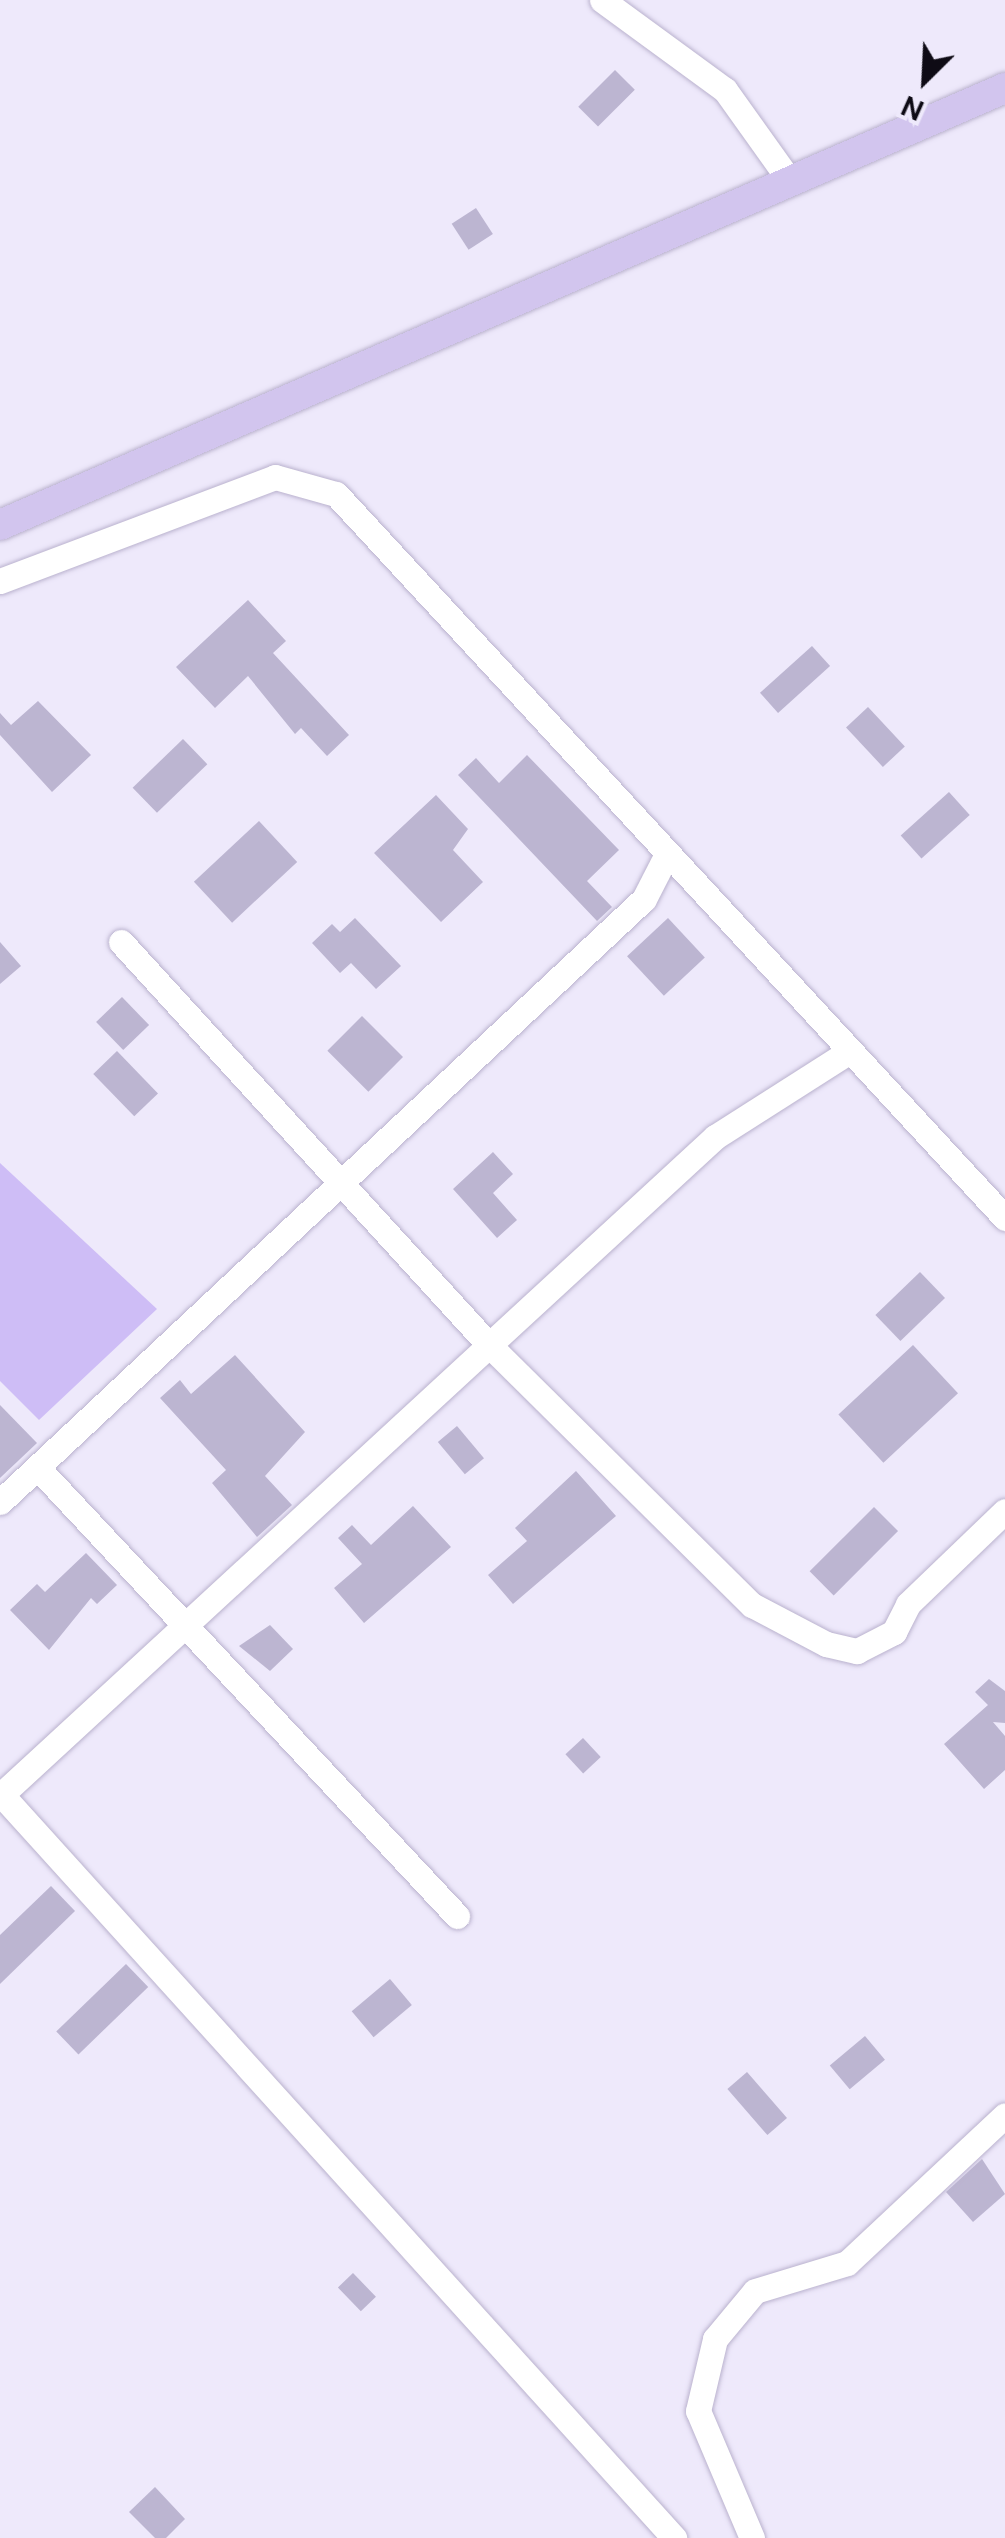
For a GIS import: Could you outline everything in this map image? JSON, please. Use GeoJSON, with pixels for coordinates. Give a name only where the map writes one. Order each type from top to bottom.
{"type":"FeatureCollection","features":[{"type":"Feature","properties":{"kind":"main road"},"geometry":{"type":"LineString","coordinates":[[0,525],[1005,88]]}},
{"type":"Feature","properties":{"kind":"street"},"geometry":{"type":"LineString","coordinates":[[602,0],[726,90],[790,182]]}},
{"type":"Feature","properties":{"kind":"street"},"geometry":{"type":"LineString","coordinates":[[0,581],[275,477],[336,494],[666,856],[1005,1218]]}},
{"type":"Feature","properties":{"kind":"street"},"geometry":{"type":"LineString","coordinates":[[0,1502],[644,899],[666,856]]}},
{"type":"Feature","properties":{"kind":"street"},"geometry":{"type":"LineString","coordinates":[[122,942],[489,1345],[712,1574],[826,1644],[857,1650],[894,1632],[908,1604],[1005,1511]]}},
{"type":"Feature","properties":{"kind":"street"},"geometry":{"type":"LineString","coordinates":[[674,2538],[1,1794],[715,1137],[850,1052]]}},
{"type":"Feature","properties":{"kind":"street"},"geometry":{"type":"LineString","coordinates":[[37,1467],[183,1630],[457,1916]]}},
{"type":"Feature","properties":{"kind":"street"},"geometry":{"type":"LineString","coordinates":[[752,2538],[698,2410],[715,2338],[754,2291],[847,2262],[1005,2115]]}},
{"type":"Feature","properties":{"kind":"shaded area"},"geometry":{"type":"Polygon","coordinates":[[[0,1163],[157,1309],[39,1420],[0,1381],[0,1163]]]}},
{"type":"Feature","properties":{"kind":"building"},"geometry":{"type":"Polygon","coordinates":[[[615,70],[635,90],[598,127],[578,107],[615,70]]]}},
{"type":"Feature","properties":{"kind":"building"},"geometry":{"type":"Polygon","coordinates":[[[476,208],[493,234],[469,250],[452,224],[476,208]]]}},
{"type":"Feature","properties":{"kind":"building"},"geometry":{"type":"Polygon","coordinates":[[[248,600],[286,641],[273,653],[349,735],[327,756],[301,728],[295,734],[248,676],[215,708],[176,667],[248,600]]]}},
{"type":"Feature","properties":{"kind":"building"},"geometry":{"type":"Polygon","coordinates":[[[812,646],[830,666],[778,713],[760,693],[812,646]]]}},
{"type":"Feature","properties":{"kind":"building"},"geometry":{"type":"Polygon","coordinates":[[[38,701],[91,755],[52,792],[0,735],[0,713],[11,725],[38,701]]]}},
{"type":"Feature","properties":{"kind":"building"},"geometry":{"type":"Polygon","coordinates":[[[868,707],[905,746],[883,767],[846,727],[868,707]]]}},
{"type":"Feature","properties":{"kind":"building"},"geometry":{"type":"Polygon","coordinates":[[[183,739],[207,764],[157,813],[133,788],[183,739]]]}},
{"type":"Feature","properties":{"kind":"building"},"geometry":{"type":"Polygon","coordinates":[[[527,755],[619,850],[587,881],[612,907],[597,921],[458,775],[476,758],[499,783],[527,755]]]}},
{"type":"Feature","properties":{"kind":"building"},"geometry":{"type":"Polygon","coordinates":[[[949,792],[970,815],[921,859],[901,835],[949,792]]]}},
{"type":"Feature","properties":{"kind":"building"},"geometry":{"type":"Polygon","coordinates":[[[436,795],[468,829],[453,850],[483,882],[441,922],[374,853],[436,795]]]}},
{"type":"Feature","properties":{"kind":"building"},"geometry":{"type":"Polygon","coordinates":[[[259,821],[297,862],[232,923],[194,882],[259,821]]]}},
{"type":"Feature","properties":{"kind":"building"},"geometry":{"type":"Polygon","coordinates":[[[355,918],[401,966],[376,989],[351,963],[340,973],[312,943],[332,924],[340,932],[355,918]]]}},
{"type":"Feature","properties":{"kind":"building"},"geometry":{"type":"Polygon","coordinates":[[[668,918],[705,957],[664,996],[627,956],[668,918]]]}},
{"type":"Feature","properties":{"kind":"building"},"geometry":{"type":"Polygon","coordinates":[[[0,942],[21,966],[0,984],[0,942]]]}},
{"type":"Feature","properties":{"kind":"building"},"geometry":{"type":"Polygon","coordinates":[[[122,997],[149,1025],[123,1050],[96,1022],[122,997]]]}},
{"type":"Feature","properties":{"kind":"building"},"geometry":{"type":"Polygon","coordinates":[[[362,1016],[403,1057],[368,1092],[327,1051],[362,1016]]]}},
{"type":"Feature","properties":{"kind":"building"},"geometry":{"type":"Polygon","coordinates":[[[117,1051],[158,1093],[134,1116],[93,1074],[117,1051]]]}},
{"type":"Feature","properties":{"kind":"building"},"geometry":{"type":"Polygon","coordinates":[[[493,1152],[513,1174],[493,1193],[517,1220],[497,1238],[453,1189],[493,1152]]]}},
{"type":"Feature","properties":{"kind":"building"},"geometry":{"type":"Polygon","coordinates":[[[920,1272],[945,1298],[900,1341],[875,1315],[920,1272]]]}},
{"type":"Feature","properties":{"kind":"building"},"geometry":{"type":"Polygon","coordinates":[[[913,1345],[958,1393],[883,1463],[838,1415],[913,1345]]]}},
{"type":"Feature","properties":{"kind":"building"},"geometry":{"type":"Polygon","coordinates":[[[235,1355],[305,1432],[265,1476],[292,1505],[257,1537],[212,1483],[226,1470],[160,1398],[180,1380],[191,1394],[235,1355]]]}},
{"type":"Feature","properties":{"kind":"building"},"geometry":{"type":"Polygon","coordinates":[[[0,1405],[37,1443],[0,1478],[0,1405]]]}},
{"type":"Feature","properties":{"kind":"building"},"geometry":{"type":"Polygon","coordinates":[[[457,1426],[484,1458],[465,1474],[438,1442],[457,1426]]]}},
{"type":"Feature","properties":{"kind":"building"},"geometry":{"type":"Polygon","coordinates":[[[576,1471],[616,1516],[513,1604],[488,1575],[527,1541],[515,1528],[576,1471]]]}},
{"type":"Feature","properties":{"kind":"building"},"geometry":{"type":"Polygon","coordinates":[[[413,1506],[451,1547],[364,1623],[334,1588],[362,1564],[338,1538],[352,1525],[371,1545],[413,1506]]]}},
{"type":"Feature","properties":{"kind":"building"},"geometry":{"type":"Polygon","coordinates":[[[874,1507],[898,1531],[834,1595],[810,1571],[874,1507]]]}},
{"type":"Feature","properties":{"kind":"building"},"geometry":{"type":"Polygon","coordinates":[[[86,1553],[117,1585],[97,1604],[91,1598],[49,1650],[10,1610],[37,1584],[45,1592],[86,1553]]]}},
{"type":"Feature","properties":{"kind":"building"},"geometry":{"type":"Polygon","coordinates":[[[270,1625],[293,1649],[270,1671],[239,1646],[270,1625]]]}},
{"type":"Feature","properties":{"kind":"building"},"geometry":{"type":"Polygon","coordinates":[[[989,1679],[1005,1691],[1005,1723],[993,1722],[1005,1736],[1005,1770],[984,1789],[944,1744],[988,1705],[975,1692],[989,1679]]]}},
{"type":"Feature","properties":{"kind":"building"},"geometry":{"type":"Polygon","coordinates":[[[583,1738],[601,1757],[583,1773],[565,1754],[583,1738]]]}},
{"type":"Feature","properties":{"kind":"building"},"geometry":{"type":"Polygon","coordinates":[[[51,1886],[75,1911],[0,1984],[0,1935],[51,1886]]]}},
{"type":"Feature","properties":{"kind":"building"},"geometry":{"type":"Polygon","coordinates":[[[126,1964],[148,1987],[78,2054],[56,2031],[126,1964]]]}},
{"type":"Feature","properties":{"kind":"building"},"geometry":{"type":"Polygon","coordinates":[[[390,1979],[412,2005],[374,2037],[352,2011],[390,1979]]]}},
{"type":"Feature","properties":{"kind":"building"},"geometry":{"type":"Polygon","coordinates":[[[865,2036],[885,2060],[850,2089],[830,2066],[865,2036]]]}},
{"type":"Feature","properties":{"kind":"building"},"geometry":{"type":"Polygon","coordinates":[[[747,2072],[787,2118],[767,2135],[727,2089],[747,2072]]]}},
{"type":"Feature","properties":{"kind":"building"},"geometry":{"type":"Polygon","coordinates":[[[982,2159],[1005,2194],[973,2222],[946,2192],[982,2159]]]}},
{"type":"Feature","properties":{"kind":"building"},"geometry":{"type":"Polygon","coordinates":[[[353,2273],[376,2297],[361,2311],[338,2288],[353,2273]]]}},
{"type":"Feature","properties":{"kind":"building"},"geometry":{"type":"Polygon","coordinates":[[[155,2487],[185,2519],[166,2538],[155,2538],[129,2512],[155,2487]]]}}]}
